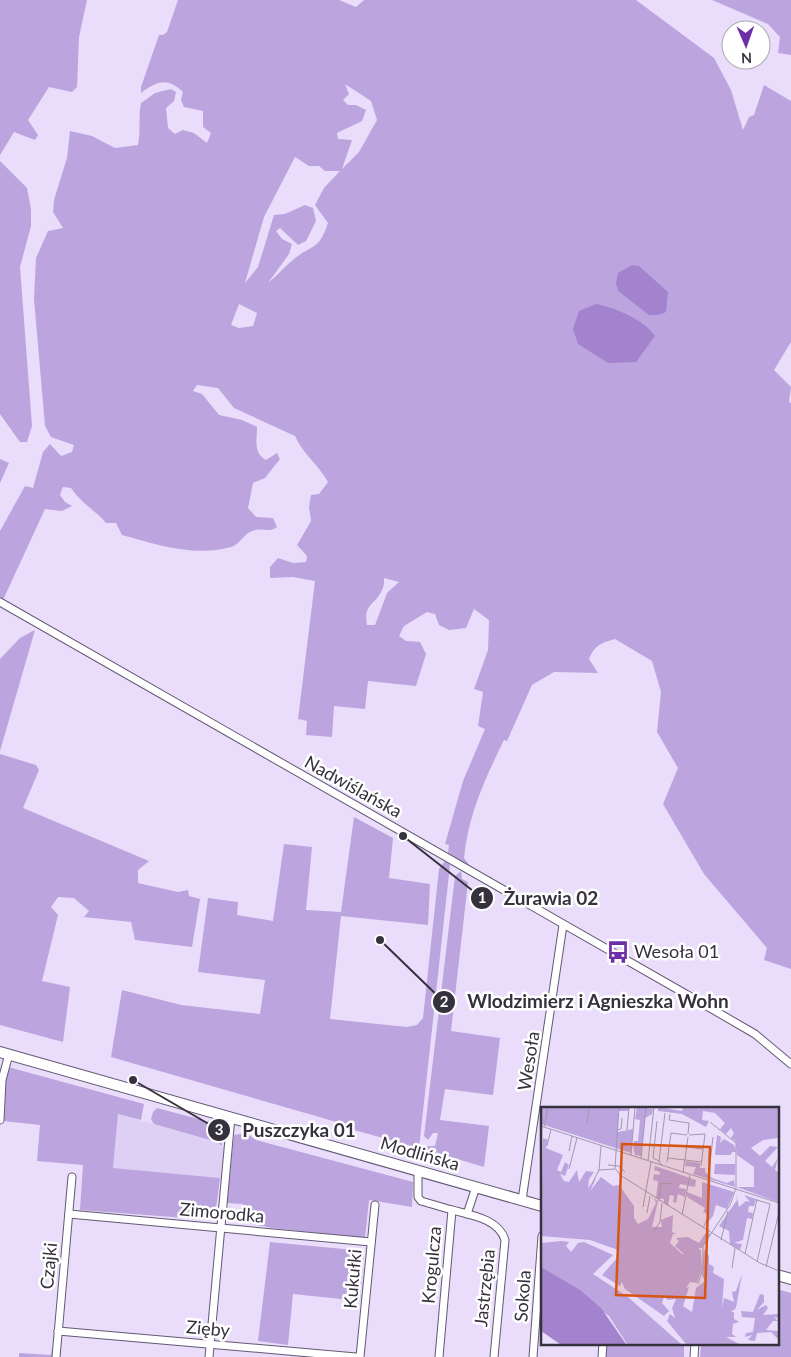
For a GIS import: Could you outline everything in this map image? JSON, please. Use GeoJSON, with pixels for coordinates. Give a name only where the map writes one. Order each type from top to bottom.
{"type":"FeatureCollection","features":[{"type":"Feature","properties":{"kind":"main road","name":"Modlińska"},"geometry":{"type":"LineString","coordinates":[[4,1053],[541,1206]]}},
{"type":"Feature","properties":{"kind":"main road"},"geometry":{"type":"LineString","coordinates":[[778,1275],[791,1279]]}},
{"type":"Feature","properties":{"kind":"street","name":"Nadwiślańska"},"geometry":{"type":"LineString","coordinates":[[0,602],[754,1034],[791,1064]]}},
{"type":"Feature","properties":{"kind":"street","name":"Wesoła"},"geometry":{"type":"LineString","coordinates":[[522,1200],[563,925]]}},
{"type":"Feature","properties":{"kind":"street"},"geometry":{"type":"LineString","coordinates":[[0,1120],[4,1053]]}},
{"type":"Feature","properties":{"kind":"street"},"geometry":{"type":"LineString","coordinates":[[209,1357],[230,1117]]}},
{"type":"Feature","properties":{"kind":"street","name":"Krogulcza"},"geometry":{"type":"LineString","coordinates":[[418,1170],[418,1198],[421,1201],[452,1210],[439,1357]]}},
{"type":"Feature","properties":{"kind":"street","name":"Czajki"},"geometry":{"type":"LineString","coordinates":[[56,1357],[72,1177]]}},
{"type":"Feature","properties":{"kind":"street"},"geometry":{"type":"LineString","coordinates":[[467,1214],[476,1187]]}},
{"type":"Feature","properties":{"kind":"street","name":"Kukułki"},"geometry":{"type":"LineString","coordinates":[[360,1357],[375,1205]]}},
{"type":"Feature","properties":{"kind":"street","name":"Jastrzębia"},"geometry":{"type":"LineString","coordinates":[[452,1210],[494,1224],[502,1231],[505,1240],[494,1357]]}},
{"type":"Feature","properties":{"kind":"street","name":"Zimorodka"},"geometry":{"type":"LineString","coordinates":[[69,1214],[371,1242]]}},
{"type":"Feature","properties":{"kind":"street","name":"Sokola"},"geometry":{"type":"LineString","coordinates":[[533,1357],[541,1249]]}},
{"type":"Feature","properties":{"kind":"street","name":"Zięby"},"geometry":{"type":"LineString","coordinates":[[58,1331],[356,1357]]}},
{"type":"Feature","properties":{"kind":"street"},"geometry":{"type":"LineString","coordinates":[[602,1357],[603,1344]]}},
{"type":"Feature","properties":{"kind":"street"},"geometry":{"type":"LineString","coordinates":[[694,1357],[695,1344]]}},
{"type":"Feature","properties":{"kind":"shaded area"},"geometry":{"type":"Polygon","coordinates":[[[0,0],[87,0],[79,37],[77,87],[72,92],[49,87],[28,120],[38,135],[35,140],[14,132],[0,155],[0,0]]]}},
{"type":"Feature","properties":{"kind":"shaded area"},"geometry":{"type":"Polygon","coordinates":[[[178,0],[339,0],[356,7],[364,0],[636,0],[714,58],[731,90],[743,130],[749,117],[754,115],[764,85],[791,101],[791,342],[774,370],[791,387],[789,402],[791,403],[791,969],[764,960],[767,948],[704,874],[663,804],[678,768],[657,732],[661,692],[652,661],[615,639],[599,645],[591,654],[589,659],[598,673],[554,672],[532,685],[507,741],[504,740],[490,769],[469,827],[464,858],[470,866],[486,876],[450,855],[448,853],[449,845],[445,844],[463,781],[485,729],[478,726],[483,692],[474,689],[488,650],[489,620],[474,609],[466,628],[449,630],[439,625],[435,614],[427,612],[404,626],[399,636],[406,641],[420,642],[426,654],[416,686],[368,681],[365,709],[334,706],[332,737],[306,735],[307,721],[298,719],[315,581],[293,577],[270,578],[270,567],[278,558],[293,563],[306,562],[307,556],[297,545],[311,521],[309,507],[311,495],[319,494],[328,482],[295,436],[234,408],[218,388],[197,385],[193,391],[202,394],[219,415],[242,420],[257,427],[257,450],[259,454],[266,460],[277,453],[280,459],[265,478],[253,483],[248,508],[256,517],[273,518],[277,527],[271,530],[251,531],[234,546],[217,550],[203,551],[176,548],[122,535],[116,523],[106,523],[71,488],[63,487],[60,495],[65,502],[72,506],[62,511],[45,509],[3,600],[0,598],[0,531],[25,486],[33,488],[43,452],[50,444],[61,456],[72,452],[74,445],[51,437],[45,426],[34,299],[36,258],[48,231],[63,228],[53,212],[54,200],[67,158],[70,131],[92,136],[115,148],[138,145],[141,103],[155,93],[171,89],[176,92],[174,101],[166,108],[168,128],[175,134],[183,130],[194,133],[207,143],[211,133],[203,127],[203,111],[184,107],[181,100],[183,92],[172,84],[157,83],[141,93],[141,87],[159,35],[167,32],[178,0]],[[345,84],[349,94],[343,100],[348,105],[356,105],[366,110],[362,121],[337,133],[338,139],[352,140],[342,169],[359,152],[377,120],[371,101],[345,84]],[[295,157],[264,217],[245,283],[258,267],[274,215],[285,214],[305,205],[313,208],[316,221],[306,241],[298,245],[280,228],[276,231],[282,239],[292,244],[289,254],[268,283],[294,259],[315,246],[322,238],[328,223],[315,205],[324,188],[340,171],[325,171],[319,166],[309,166],[295,157]],[[239,304],[231,325],[239,328],[253,326],[257,313],[239,304]],[[384,578],[383,587],[368,608],[367,625],[375,625],[387,593],[399,582],[384,578]]]}},
{"type":"Feature","properties":{"kind":"shaded area"},"geometry":{"type":"Polygon","coordinates":[[[712,0],[791,0],[791,55],[778,53],[780,37],[771,27],[771,20],[759,20],[712,0]]]}},
{"type":"Feature","properties":{"kind":"shaded area"},"geometry":{"type":"Polygon","coordinates":[[[0,161],[27,188],[31,209],[31,226],[20,267],[32,426],[27,442],[20,442],[0,414],[0,161]]]}},
{"type":"Feature","properties":{"kind":"shaded area"},"geometry":{"type":"Polygon","coordinates":[[[632,265],[639,266],[668,292],[666,312],[658,315],[649,315],[618,291],[616,283],[618,273],[632,265]]]}},
{"type":"Feature","properties":{"kind":"shaded area"},"geometry":{"type":"Polygon","coordinates":[[[596,304],[612,308],[636,319],[644,324],[655,336],[636,362],[608,363],[578,344],[573,329],[579,311],[596,304]]]}},
{"type":"Feature","properties":{"kind":"shaded area"},"geometry":{"type":"Polygon","coordinates":[[[0,459],[9,463],[0,483],[0,459]]]}},
{"type":"Feature","properties":{"kind":"shaded area"},"geometry":{"type":"Polygon","coordinates":[[[35,630],[0,751],[0,659],[20,638],[35,630]]]}},
{"type":"Feature","properties":{"kind":"shaded area"},"geometry":{"type":"Polygon","coordinates":[[[0,754],[36,765],[39,770],[23,808],[149,861],[138,870],[138,883],[178,892],[188,890],[189,896],[200,899],[192,947],[135,940],[131,922],[84,917],[89,911],[74,898],[58,897],[51,907],[58,915],[42,981],[70,987],[63,1042],[0,1025],[0,754]]]}},
{"type":"Feature","properties":{"kind":"shaded area"},"geometry":{"type":"Polygon","coordinates":[[[354,817],[393,838],[389,878],[430,884],[428,925],[341,916],[330,1019],[407,1027],[417,1025],[423,1018],[439,869],[445,861],[450,865],[419,1148],[354,1130],[354,1127],[111,1057],[122,990],[181,1005],[260,1014],[265,980],[198,972],[208,898],[238,902],[237,915],[273,921],[284,844],[312,847],[306,910],[341,912],[354,817]]]}},
{"type":"Feature","properties":{"kind":"shaded area"},"geometry":{"type":"Polygon","coordinates":[[[461,871],[462,879],[468,882],[451,1031],[500,1038],[493,1095],[445,1089],[440,1120],[489,1126],[484,1167],[424,1149],[427,1146],[435,1146],[438,1133],[433,1133],[428,1140],[424,1136],[455,876],[461,871]]]}},
{"type":"Feature","properties":{"kind":"shaded area"},"geometry":{"type":"Polygon","coordinates":[[[8,1067],[144,1104],[141,1120],[118,1114],[113,1168],[220,1178],[217,1202],[212,1220],[80,1210],[83,1165],[37,1161],[40,1125],[3,1121],[5,1078],[8,1067]]]}},
{"type":"Feature","properties":{"kind":"shaded area"},"geometry":{"type":"Polygon","coordinates":[[[157,1108],[221,1125],[222,1146],[217,1142],[154,1124],[151,1119],[153,1112],[157,1108]]]}},
{"type":"Feature","properties":{"kind":"shaded area"},"geometry":{"type":"Polygon","coordinates":[[[118,1114],[217,1142],[221,1147],[224,1146],[221,1178],[113,1168],[118,1114]]]}},
{"type":"Feature","properties":{"kind":"shaded area"},"geometry":{"type":"Polygon","coordinates":[[[246,1133],[256,1140],[413,1182],[412,1207],[369,1200],[365,1238],[272,1228],[243,1222],[243,1204],[227,1203],[234,1135],[246,1133]]]}},
{"type":"Feature","properties":{"kind":"shaded area"},"geometry":{"type":"Polygon","coordinates":[[[270,1242],[364,1251],[360,1301],[293,1294],[288,1345],[258,1341],[270,1242]]]}},
{"type":"Feature","properties":{"kind":"shaded area"},"geometry":{"type":"Polygon","coordinates":[[[778,1289],[791,1293],[791,1357],[700,1357],[701,1344],[778,1344],[778,1289]]]}},
{"type":"Feature","properties":{"kind":"shaded area"},"geometry":{"type":"Polygon","coordinates":[[[607,1344],[684,1344],[684,1357],[606,1357],[607,1344]]]}},
{"type":"Feature","properties":{"kind":"shaded area"},"geometry":{"type":"Polygon","coordinates":[[[52,1349],[54,1349],[53,1357],[19,1357],[19,1353],[51,1355],[52,1349]]]}},
{"type":"Feature","properties":{"kind":"place","name":"Żurawia 02"},"geometry":{"type":"Point","coordinates":[403,836]}},
{"type":"Feature","properties":{"kind":"place","name":"Wlodzimierz i Agnieszka Wohn"},"geometry":{"type":"Point","coordinates":[380,940]}},
{"type":"Feature","properties":{"kind":"place","name":"Wesoła 01"},"geometry":{"type":"Point","coordinates":[618,952]}},
{"type":"Feature","properties":{"kind":"place","name":"Puszczyka 01"},"geometry":{"type":"Point","coordinates":[133,1080]}}]}
